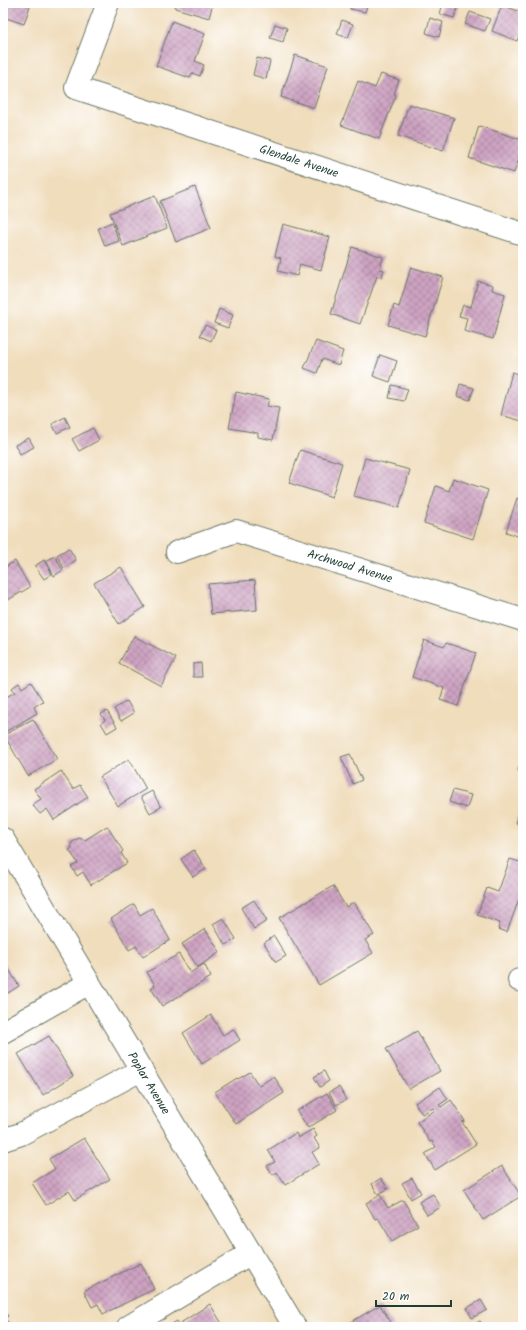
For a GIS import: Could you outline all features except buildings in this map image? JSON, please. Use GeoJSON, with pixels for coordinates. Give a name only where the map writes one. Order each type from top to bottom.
{"type":"FeatureCollection","features":[{"type":"Feature","properties":{"kind":"street","name":"Glendale Avenue"},"geometry":{"type":"LineString","coordinates":[[108,3],[76,88],[523,234]]}},
{"type":"Feature","properties":{"kind":"street","name":"Archwood Avenue"},"geometry":{"type":"LineString","coordinates":[[178,552],[236,531],[523,620]]}},
{"type":"Feature","properties":{"kind":"street","name":"Poplar Avenue"},"geometry":{"type":"LineString","coordinates":[[3,838],[295,1327]]}},
{"type":"Feature","properties":{"kind":"street"},"geometry":{"type":"LineString","coordinates":[[3,1032],[89,983]]}},
{"type":"Feature","properties":{"kind":"street"},"geometry":{"type":"LineString","coordinates":[[3,1140],[20,1134],[141,1070]]}},
{"type":"Feature","properties":{"kind":"street"},"geometry":{"type":"LineString","coordinates":[[128,1327],[251,1253]]}}]}
